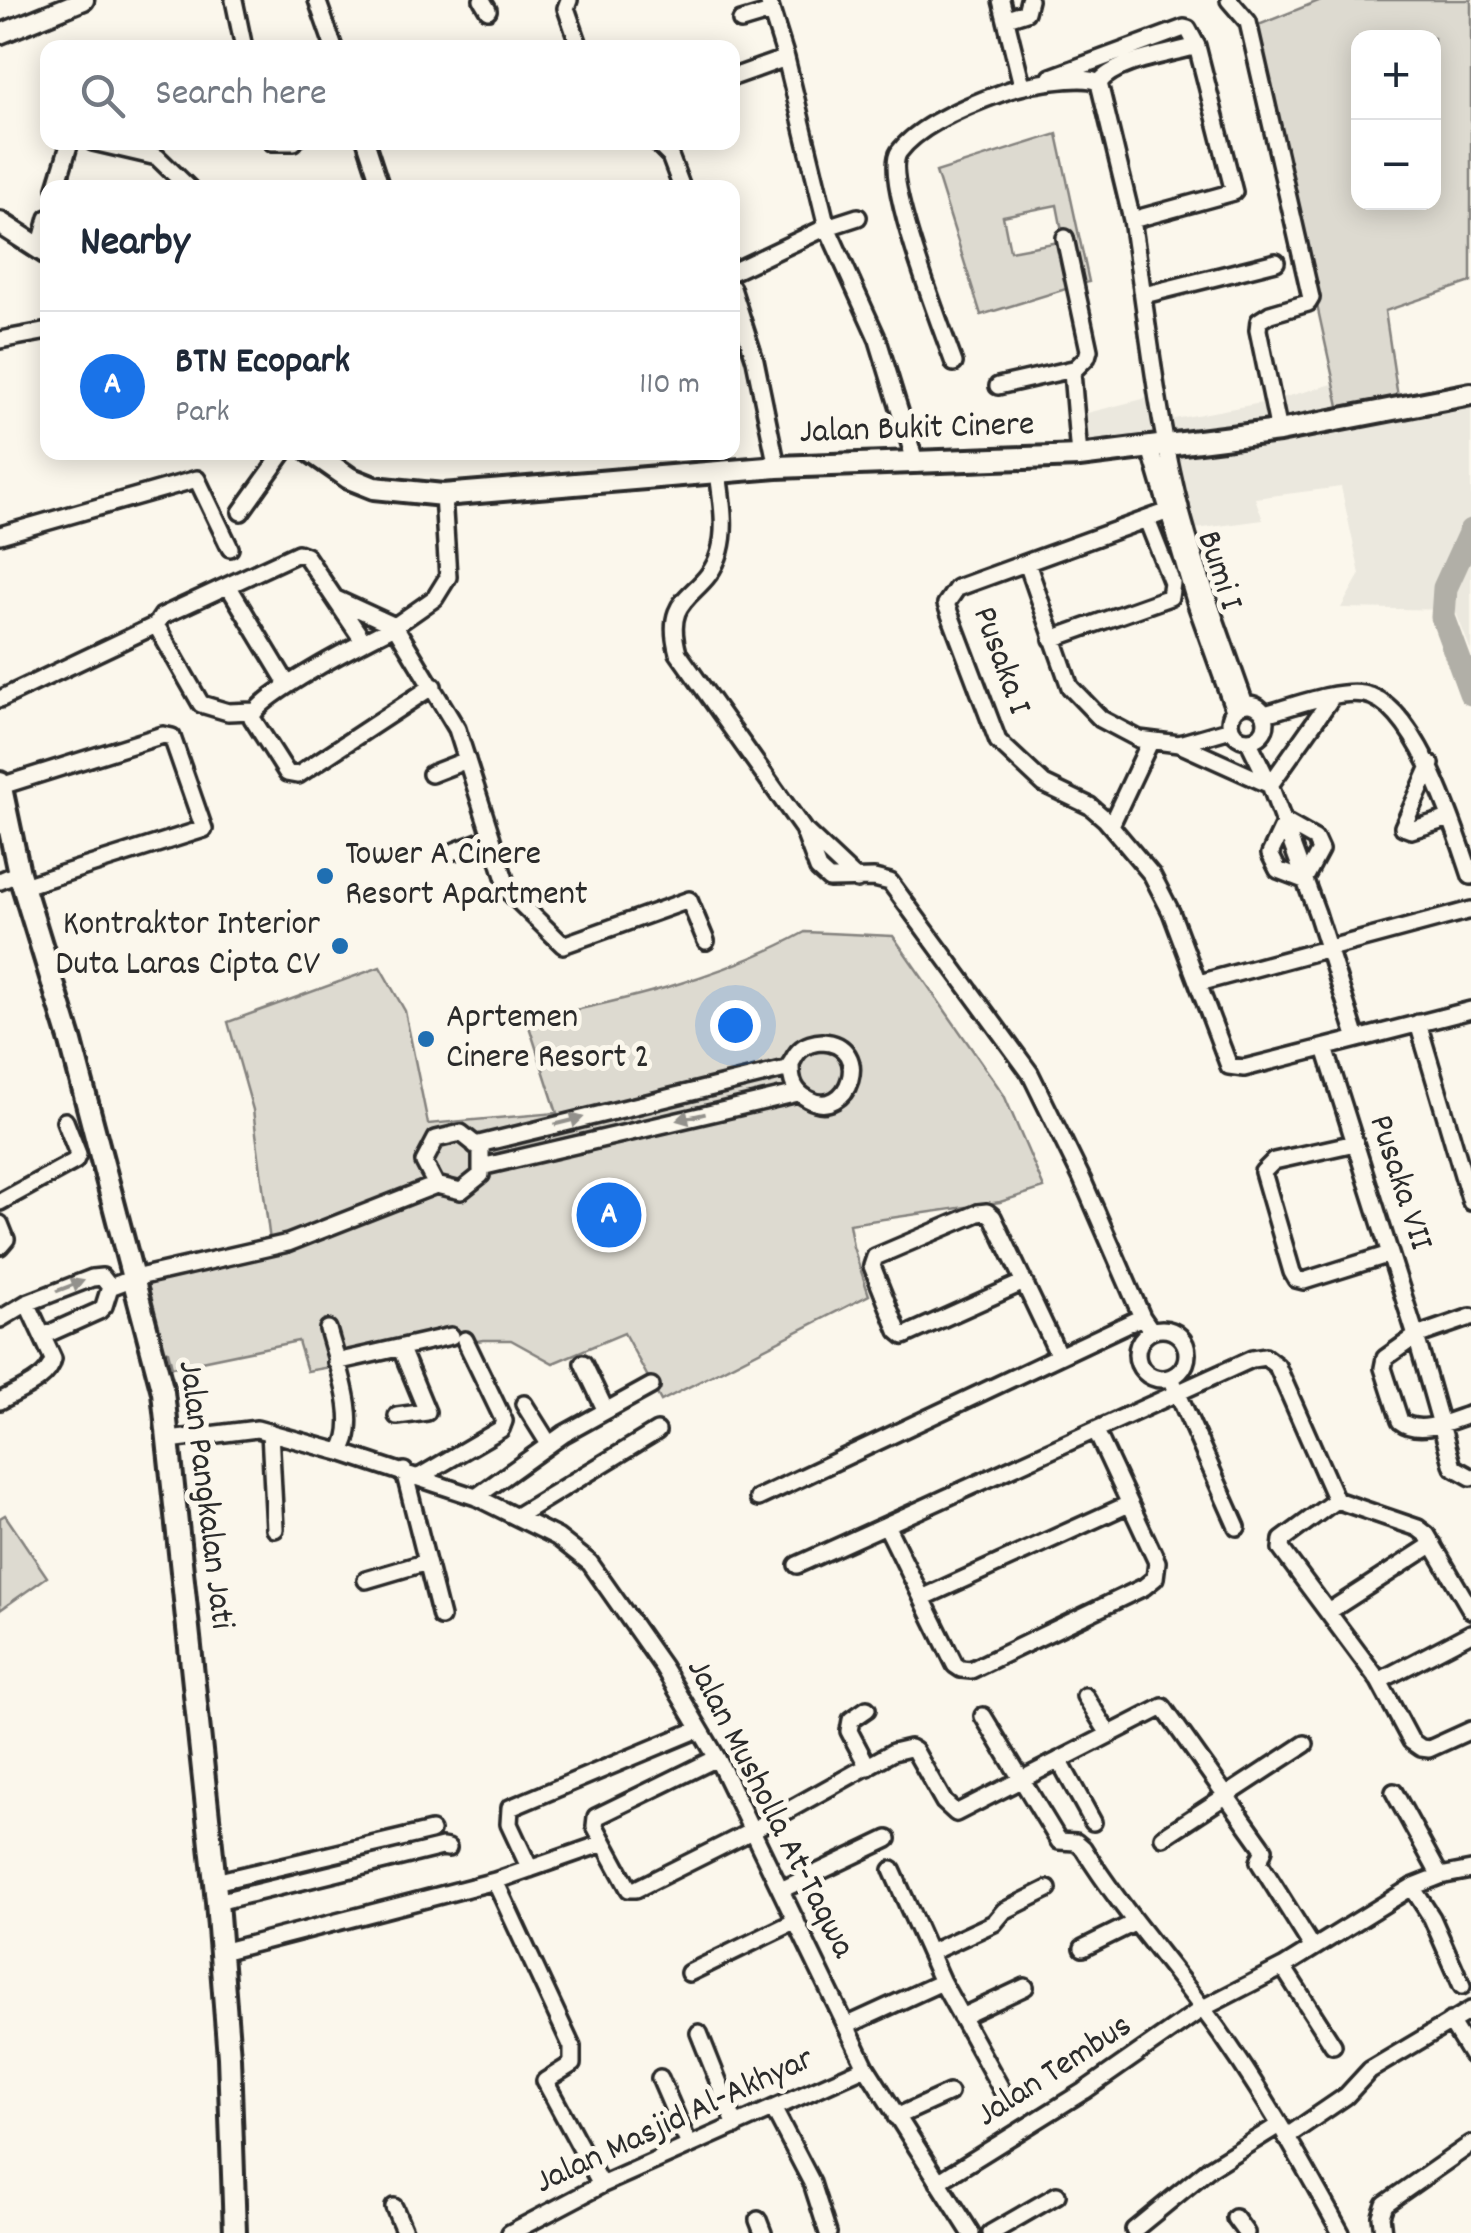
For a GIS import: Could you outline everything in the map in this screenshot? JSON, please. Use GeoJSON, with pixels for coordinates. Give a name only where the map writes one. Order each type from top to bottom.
{"type":"FeatureCollection","features":[{"type":"Feature","properties":{"kind":"main road"},"geometry":{"type":"LineString","coordinates":[[0,223],[40,248]]}},
{"type":"Feature","properties":{"kind":"main road","name":"Jalan Bukit Cinere"},"geometry":{"type":"LineString","coordinates":[[323,460],[348,478],[374,488],[443,496],[776,468],[1079,456],[1280,431],[1471,394]]}},
{"type":"Feature","properties":{"kind":"main road","name":"Jalan Pangkalan Jati"},"geometry":{"type":"LineString","coordinates":[[0,785],[14,880],[71,1042],[163,1392],[216,1892],[230,2057],[235,2233]]}},
{"type":"Feature","properties":{"kind":"street"},"geometry":{"type":"LineString","coordinates":[[0,34],[84,0]]}},
{"type":"Feature","properties":{"kind":"street"},"geometry":{"type":"LineString","coordinates":[[234,0],[242,40]]}},
{"type":"Feature","properties":{"kind":"street"},"geometry":{"type":"LineString","coordinates":[[317,0],[331,40]]}},
{"type":"Feature","properties":{"kind":"street"},"geometry":{"type":"LineString","coordinates":[[569,0],[566,8],[577,40]]}},
{"type":"Feature","properties":{"kind":"street"},"geometry":{"type":"LineString","coordinates":[[1001,0],[1022,85]]}},
{"type":"Feature","properties":{"kind":"street"},"geometry":{"type":"LineString","coordinates":[[1007,18],[1026,12],[1029,0]]}},
{"type":"Feature","properties":{"kind":"street"},"geometry":{"type":"LineString","coordinates":[[1229,0],[1248,22],[1312,298],[1308,304],[1270,314],[1259,321],[1280,431]]}},
{"type":"Feature","properties":{"kind":"street"},"geometry":{"type":"LineString","coordinates":[[741,22],[770,6],[827,227],[878,340],[916,464]]}},
{"type":"Feature","properties":{"kind":"street"},"geometry":{"type":"LineString","coordinates":[[1043,80],[1055,83],[1092,78],[1196,26],[1196,46],[1234,192],[1132,220]]}},
{"type":"Feature","properties":{"kind":"street"},"geometry":{"type":"LineString","coordinates":[[954,363],[900,202],[894,162],[900,150],[969,105],[1022,85],[1103,72],[1196,46]]}},
{"type":"Feature","properties":{"kind":"street"},"geometry":{"type":"LineString","coordinates":[[740,74],[786,58]]}},
{"type":"Feature","properties":{"kind":"street","name":"Bumi I"},"geometry":{"type":"LineString","coordinates":[[1103,72],[1144,295],[1158,448],[1174,509],[1190,544],[1240,707]]}},
{"type":"Feature","properties":{"kind":"street"},"geometry":{"type":"LineString","coordinates":[[58,180],[68,150]]}},
{"type":"Feature","properties":{"kind":"street"},"geometry":{"type":"LineString","coordinates":[[130,150],[157,156],[181,180]]}},
{"type":"Feature","properties":{"kind":"street"},"geometry":{"type":"LineString","coordinates":[[369,150],[378,180]]}},
{"type":"Feature","properties":{"kind":"street"},"geometry":{"type":"LineString","coordinates":[[664,150],[678,180]]}},
{"type":"Feature","properties":{"kind":"street"},"geometry":{"type":"LineString","coordinates":[[740,268],[858,216]]}},
{"type":"Feature","properties":{"kind":"street"},"geometry":{"type":"LineString","coordinates":[[998,386],[1073,368],[1087,357],[1089,350],[1065,238]]}},
{"type":"Feature","properties":{"kind":"street"},"geometry":{"type":"LineString","coordinates":[[1144,295],[1276,262]]}},
{"type":"Feature","properties":{"kind":"street"},"geometry":{"type":"LineString","coordinates":[[740,313],[755,360],[776,468]]}},
{"type":"Feature","properties":{"kind":"street"},"geometry":{"type":"LineString","coordinates":[[0,340],[40,332]]}},
{"type":"Feature","properties":{"kind":"street"},"geometry":{"type":"LineString","coordinates":[[1073,368],[1079,456]]}},
{"type":"Feature","properties":{"kind":"street"},"geometry":{"type":"LineString","coordinates":[[241,512],[278,460]]}},
{"type":"Feature","properties":{"kind":"street"},"geometry":{"type":"LineString","coordinates":[[718,472],[724,530],[720,554],[677,609],[671,627],[678,654],[802,829],[818,869],[829,879],[874,878],[890,882],[1030,1072],[1146,1324],[1137,1346],[1140,1368],[1174,1385],[1237,1526]]}},
{"type":"Feature","properties":{"kind":"street"},"geometry":{"type":"LineString","coordinates":[[0,535],[197,479],[230,548]]}},
{"type":"Feature","properties":{"kind":"street"},"geometry":{"type":"LineString","coordinates":[[156,625],[201,704],[228,712],[253,711],[288,685],[395,626],[435,598],[448,578],[443,496]]}},
{"type":"Feature","properties":{"kind":"street","name":"Pusaka I"},"geometry":{"type":"LineString","coordinates":[[1108,822],[1090,806],[1044,784],[998,741],[946,604],[957,588],[1174,509]]}},
{"type":"Feature","properties":{"kind":"street"},"geometry":{"type":"LineString","coordinates":[[1052,639],[1168,598],[1172,583],[1147,520]]}},
{"type":"Feature","properties":{"kind":"street"},"geometry":{"type":"LineString","coordinates":[[0,699],[156,625],[162,616],[298,553],[306,556],[364,642]]}},
{"type":"Feature","properties":{"kind":"street"},"geometry":{"type":"LineString","coordinates":[[1027,563],[1070,687],[1080,702],[1101,718],[1145,740],[1179,744],[1270,785]]}},
{"type":"Feature","properties":{"kind":"street"},"geometry":{"type":"LineString","coordinates":[[229,587],[288,685]]}},
{"type":"Feature","properties":{"kind":"street"},"geometry":{"type":"LineString","coordinates":[[334,598],[395,626],[457,730],[509,892],[563,946],[688,900],[706,941]]}},
{"type":"Feature","properties":{"kind":"street"},"geometry":{"type":"LineString","coordinates":[[253,711],[252,718],[287,773],[293,776],[433,686]]}},
{"type":"Feature","properties":{"kind":"street"},"geometry":{"type":"LineString","coordinates":[[1265,714],[1332,697],[1363,694],[1376,699],[1392,713],[1431,764],[1471,876]]}},
{"type":"Feature","properties":{"kind":"street"},"geometry":{"type":"LineString","coordinates":[[1270,785],[1332,697]]}},
{"type":"Feature","properties":{"kind":"street"},"geometry":{"type":"LineString","coordinates":[[1179,744],[1231,728],[1240,707],[1257,706],[1267,721],[1262,734],[1248,740]]}},
{"type":"Feature","properties":{"kind":"street"},"geometry":{"type":"LineString","coordinates":[[1231,728],[1235,735],[1248,740],[1285,822],[1357,1039]]}},
{"type":"Feature","properties":{"kind":"street"},"geometry":{"type":"LineString","coordinates":[[0,785],[164,735],[172,736],[204,829],[14,880]]}},
{"type":"Feature","properties":{"kind":"street"},"geometry":{"type":"LineString","coordinates":[[1145,740],[1108,822],[1152,875],[1171,912],[1228,1066],[1244,1068],[1471,1010]]}},
{"type":"Feature","properties":{"kind":"street"},"geometry":{"type":"LineString","coordinates":[[432,774],[467,760]]}},
{"type":"Feature","properties":{"kind":"street"},"geometry":{"type":"LineString","coordinates":[[1431,764],[1403,827],[1411,830],[1450,818]]}},
{"type":"Feature","properties":{"kind":"street"},"geometry":{"type":"LineString","coordinates":[[1285,822],[1316,839],[1320,850],[1304,880]]}},
{"type":"Feature","properties":{"kind":"street"},"geometry":{"type":"LineString","coordinates":[[1285,822],[1270,854],[1278,870],[1304,880]]}},
{"type":"Feature","properties":{"kind":"street"},"geometry":{"type":"LineString","coordinates":[[455,852],[490,838]]}},
{"type":"Feature","properties":{"kind":"street"},"geometry":{"type":"LineString","coordinates":[[1199,982],[1471,910]]}},
{"type":"Feature","properties":{"kind":"street"},"geometry":{"type":"LineString","coordinates":[[1418,1024],[1471,1202]]}},
{"type":"Feature","properties":{"kind":"street"},"geometry":{"type":"LineString","coordinates":[[816,1041],[834,1043],[848,1055],[853,1073],[847,1090],[832,1101],[814,1102],[798,1093],[791,1080],[791,1066],[800,1050],[816,1041]]}},
{"type":"Feature","properties":{"kind":"street","name":"Pusaka VII"},"geometry":{"type":"LineString","coordinates":[[1325,1048],[1453,1467],[1471,1477]]}},
{"type":"Feature","properties":{"kind":"street"},"geometry":{"type":"LineString","coordinates":[[475,1144],[791,1066]]}},
{"type":"Feature","properties":{"kind":"street"},"geometry":{"type":"LineString","coordinates":[[480,1167],[798,1093]]}},
{"type":"Feature","properties":{"kind":"street"},"geometry":{"type":"LineString","coordinates":[[0,1202],[75,1162],[78,1154],[65,1121]]}},
{"type":"Feature","properties":{"kind":"street"},"geometry":{"type":"LineString","coordinates":[[531,1131],[536,1154]]}},
{"type":"Feature","properties":{"kind":"street"},"geometry":{"type":"LineString","coordinates":[[43,1336],[99,1311],[110,1288],[134,1278],[288,1243],[436,1185],[460,1191],[481,1175],[480,1149],[460,1133],[436,1139],[424,1162],[436,1185]]}},
{"type":"Feature","properties":{"kind":"street"},"geometry":{"type":"LineString","coordinates":[[1355,1143],[1274,1161],[1263,1172],[1292,1272],[1304,1282],[1390,1254]]}},
{"type":"Feature","properties":{"kind":"street"},"geometry":{"type":"LineString","coordinates":[[1024,1282],[904,1336],[898,1331],[872,1266],[875,1257],[987,1212],[993,1217],[1024,1282],[1059,1356]]}},
{"type":"Feature","properties":{"kind":"street"},"geometry":{"type":"LineString","coordinates":[[0,1224],[6,1239],[0,1246]]}},
{"type":"Feature","properties":{"kind":"street"},"geometry":{"type":"LineString","coordinates":[[0,1318],[92,1278],[102,1277],[110,1288]]}},
{"type":"Feature","properties":{"kind":"street"},"geometry":{"type":"LineString","coordinates":[[0,1401],[51,1368],[53,1359],[27,1303]]}},
{"type":"Feature","properties":{"kind":"street"},"geometry":{"type":"LineString","coordinates":[[1471,1318],[1416,1336],[1385,1358],[1383,1368],[1400,1421],[1406,1426],[1442,1423],[1471,1414]]}},
{"type":"Feature","properties":{"kind":"street"},"geometry":{"type":"LineString","coordinates":[[758,1498],[1059,1356],[1146,1324],[1174,1331],[1183,1339],[1186,1363],[1174,1385]]}},
{"type":"Feature","properties":{"kind":"street"},"geometry":{"type":"LineString","coordinates":[[328,1329],[348,1407],[347,1443],[340,1452]]}},
{"type":"Feature","properties":{"kind":"street"},"geometry":{"type":"LineString","coordinates":[[336,1362],[458,1339],[504,1421],[501,1430],[412,1474],[441,1617]]}},
{"type":"Feature","properties":{"kind":"street"},"geometry":{"type":"LineString","coordinates":[[397,1416],[427,1412],[401,1349]]}},
{"type":"Feature","properties":{"kind":"street"},"geometry":{"type":"LineString","coordinates":[[797,1564],[1096,1432],[1174,1385],[1252,1358],[1266,1357],[1273,1360],[1336,1500],[1418,1528],[1432,1544],[1470,1608],[1464,1637],[1378,1681]]}},
{"type":"Feature","properties":{"kind":"street"},"geometry":{"type":"LineString","coordinates":[[582,1363],[605,1409]]}},
{"type":"Feature","properties":{"kind":"street"},"geometry":{"type":"LineString","coordinates":[[476,1496],[605,1409],[652,1386]]}},
{"type":"Feature","properties":{"kind":"street"},"geometry":{"type":"LineString","coordinates":[[524,1404],[549,1444]]}},
{"type":"Feature","properties":{"kind":"street","name":"Jalan Musholla At-Taqwa"},"geometry":{"type":"LineString","coordinates":[[169,1440],[242,1429],[270,1432],[476,1496],[578,1552],[602,1576],[664,1666],[717,1758],[866,2067],[971,2233]]}},
{"type":"Feature","properties":{"kind":"street"},"geometry":{"type":"LineString","coordinates":[[517,1516],[657,1431]]}},
{"type":"Feature","properties":{"kind":"street"},"geometry":{"type":"LineString","coordinates":[[270,1432],[275,1528]]}},
{"type":"Feature","properties":{"kind":"street"},"geometry":{"type":"LineString","coordinates":[[886,1525],[955,1665],[971,1670],[1144,1587],[1154,1578],[1157,1562],[1096,1432]]}},
{"type":"Feature","properties":{"kind":"street"},"geometry":{"type":"LineString","coordinates":[[1336,1500],[1282,1540],[1281,1548],[1378,1681],[1411,1741],[1421,1748],[1430,1748],[1471,1730]]}},
{"type":"Feature","properties":{"kind":"street"},"geometry":{"type":"LineString","coordinates":[[922,1598],[1129,1504]]}},
{"type":"Feature","properties":{"kind":"street"},"geometry":{"type":"LineString","coordinates":[[1328,1612],[1432,1544]]}},
{"type":"Feature","properties":{"kind":"street"},"geometry":{"type":"LineString","coordinates":[[366,1580],[427,1562]]}},
{"type":"Feature","properties":{"kind":"street"},"geometry":{"type":"LineString","coordinates":[[1085,1696],[1110,1734]]}},
{"type":"Feature","properties":{"kind":"street"},"geometry":{"type":"LineString","coordinates":[[717,1758],[596,1817],[595,1826],[632,1890],[752,1830],[893,1752],[910,1748],[915,1751],[944,1802],[956,1812],[1164,1707],[1264,1848],[1259,1862],[1313,1948]]}},
{"type":"Feature","properties":{"kind":"street"},"geometry":{"type":"LineString","coordinates":[[867,1710],[852,1720],[849,1731],[868,1767]]}},
{"type":"Feature","properties":{"kind":"street"},"geometry":{"type":"LineString","coordinates":[[984,1716],[1059,1841],[1076,1842],[1083,1848],[1134,1923],[1203,2008],[1282,2131],[1341,2233]]}},
{"type":"Feature","properties":{"kind":"street"},"geometry":{"type":"LineString","coordinates":[[530,1868],[509,1824],[510,1808],[699,1730]]}},
{"type":"Feature","properties":{"kind":"street"},"geometry":{"type":"LineString","coordinates":[[1163,1838],[1305,1744]]}},
{"type":"Feature","properties":{"kind":"street"},"geometry":{"type":"LineString","coordinates":[[1059,1760],[1093,1822]]}},
{"type":"Feature","properties":{"kind":"street"},"geometry":{"type":"LineString","coordinates":[[1394,1792],[1440,1876]]}},
{"type":"Feature","properties":{"kind":"street"},"geometry":{"type":"LineString","coordinates":[[216,1892],[431,1831]]}},
{"type":"Feature","properties":{"kind":"street"},"geometry":{"type":"LineString","coordinates":[[782,1890],[888,1839]]}},
{"type":"Feature","properties":{"kind":"street"},"geometry":{"type":"LineString","coordinates":[[221,1952],[495,1881],[604,1844]]}},
{"type":"Feature","properties":{"kind":"street"},"geometry":{"type":"LineString","coordinates":[[216,1892],[442,1846],[448,1848]]}},
{"type":"Feature","properties":{"kind":"street"},"geometry":{"type":"LineString","coordinates":[[892,1870],[942,1982],[1004,2094]]}},
{"type":"Feature","properties":{"kind":"street","name":"Jalan Tembus"},"geometry":{"type":"LineString","coordinates":[[938,2182],[1084,2091],[1203,2008],[1282,1967],[1412,1887],[1471,1870]]}},
{"type":"Feature","properties":{"kind":"street"},"geometry":{"type":"LineString","coordinates":[[495,1881],[572,2047],[572,2064],[546,2081],[601,2185]]}},
{"type":"Feature","properties":{"kind":"street"},"geometry":{"type":"LineString","coordinates":[[1412,1887],[1432,1918],[1462,1986]]}},
{"type":"Feature","properties":{"kind":"street"},"geometry":{"type":"LineString","coordinates":[[929,1953],[994,1923],[1004,1911],[1048,1890]]}},
{"type":"Feature","properties":{"kind":"street"},"geometry":{"type":"LineString","coordinates":[[689,1973],[796,1920]]}},
{"type":"Feature","properties":{"kind":"street"},"geometry":{"type":"LineString","coordinates":[[1083,1948],[1134,1923]]}},
{"type":"Feature","properties":{"kind":"street"},"geometry":{"type":"LineString","coordinates":[[1282,1967],[1333,2045]]}},
{"type":"Feature","properties":{"kind":"street"},"geometry":{"type":"LineString","coordinates":[[846,2026],[942,1982]]}},
{"type":"Feature","properties":{"kind":"street"},"geometry":{"type":"LineString","coordinates":[[961,2017],[1025,1987]]}},
{"type":"Feature","properties":{"kind":"street"},"geometry":{"type":"LineString","coordinates":[[1134,2230],[1210,2168],[1346,2096],[1370,2070],[1471,2010]]}},
{"type":"Feature","properties":{"kind":"street"},"geometry":{"type":"LineString","coordinates":[[1450,2021],[1471,2055]]}},
{"type":"Feature","properties":{"kind":"street"},"geometry":{"type":"LineString","coordinates":[[699,2033],[736,2126]]}},
{"type":"Feature","properties":{"kind":"street","name":"Jalan Masjid Al-Akhyar"},"geometry":{"type":"LineString","coordinates":[[510,2233],[601,2185],[866,2067]]}},
{"type":"Feature","properties":{"kind":"street"},"geometry":{"type":"LineString","coordinates":[[660,2078],[689,2145]]}},
{"type":"Feature","properties":{"kind":"street"},"geometry":{"type":"LineString","coordinates":[[896,2118],[949,2093]]}},
{"type":"Feature","properties":{"kind":"street"},"geometry":{"type":"LineString","coordinates":[[774,2110],[812,2182],[825,2232]]}},
{"type":"Feature","properties":{"kind":"street"},"geometry":{"type":"LineString","coordinates":[[1383,2233],[1381,2216],[1385,2204],[1471,2144]]}},
{"type":"Feature","properties":{"kind":"street"},"geometry":{"type":"LineString","coordinates":[[991,2233],[1056,2196]]}},
{"type":"Feature","properties":{"kind":"street"},"geometry":{"type":"LineString","coordinates":[[394,2207],[405,2233]]}},
{"type":"Feature","properties":{"kind":"street"},"geometry":{"type":"LineString","coordinates":[[1235,2218],[1246,2233]]}},
{"type":"Feature","properties":{"kind":"shaded area"},"geometry":{"type":"Polygon","coordinates":[[[1321,0],[1471,0],[1471,282],[1385,311],[1399,404],[1341,415],[1256,26],[1321,0]]]}},
{"type":"Feature","properties":{"kind":"shaded area"},"geometry":{"type":"Polygon","coordinates":[[[1057,134],[1089,282],[981,315],[936,172],[1057,134]],[[1057,205],[1003,216],[1010,251],[1064,241],[1057,205]]]}},
{"type":"Feature","properties":{"kind":"shaded area"},"geometry":{"type":"Polygon","coordinates":[[[1333,384],[1341,415],[1471,395],[1471,651],[1455,610],[1341,608],[1360,574],[1341,487],[1255,498],[1263,520],[1196,529],[1169,453],[1078,460],[1075,416],[1163,394],[1169,420],[1267,402],[1333,384]]]}},
{"type":"Feature","properties":{"kind":"shaded area"},"geometry":{"type":"Polygon","coordinates":[[[805,932],[893,936],[1004,1095],[1044,1188],[1000,1202],[849,1224],[869,1295],[661,1401],[624,1333],[553,1363],[511,1340],[483,1340],[307,1371],[298,1341],[172,1367],[168,1351],[164,1351],[147,1281],[270,1241],[253,1110],[228,1022],[380,967],[405,1011],[428,1124],[557,1113],[527,1020],[705,975],[805,932]]]}},
{"type":"Feature","properties":{"kind":"shaded area"},"geometry":{"type":"Polygon","coordinates":[[[5,1515],[47,1577],[0,1610],[0,1518],[5,1515]]]}},
{"type":"Feature","properties":{"kind":"waterway"},"geometry":{"type":"LineString","coordinates":[[1471,531],[1445,588],[1443,617],[1471,693]]}},
{"type":"Feature","properties":{"kind":"place","name":"Tower A Cinere Resort Apartment"},"geometry":{"type":"Point","coordinates":[325,876]}},
{"type":"Feature","properties":{"kind":"place","name":"Kontraktor Interior Duta Laras Cipta CV"},"geometry":{"type":"Point","coordinates":[340,946]}},
{"type":"Feature","properties":{"kind":"place","name":"Aprtemen Cinere Resort 2"},"geometry":{"type":"Point","coordinates":[426,1039]}},
{"type":"Feature","properties":{"kind":"place","name":"BTN Ecopark"},"geometry":{"type":"Point","coordinates":[609,1215]}}]}
